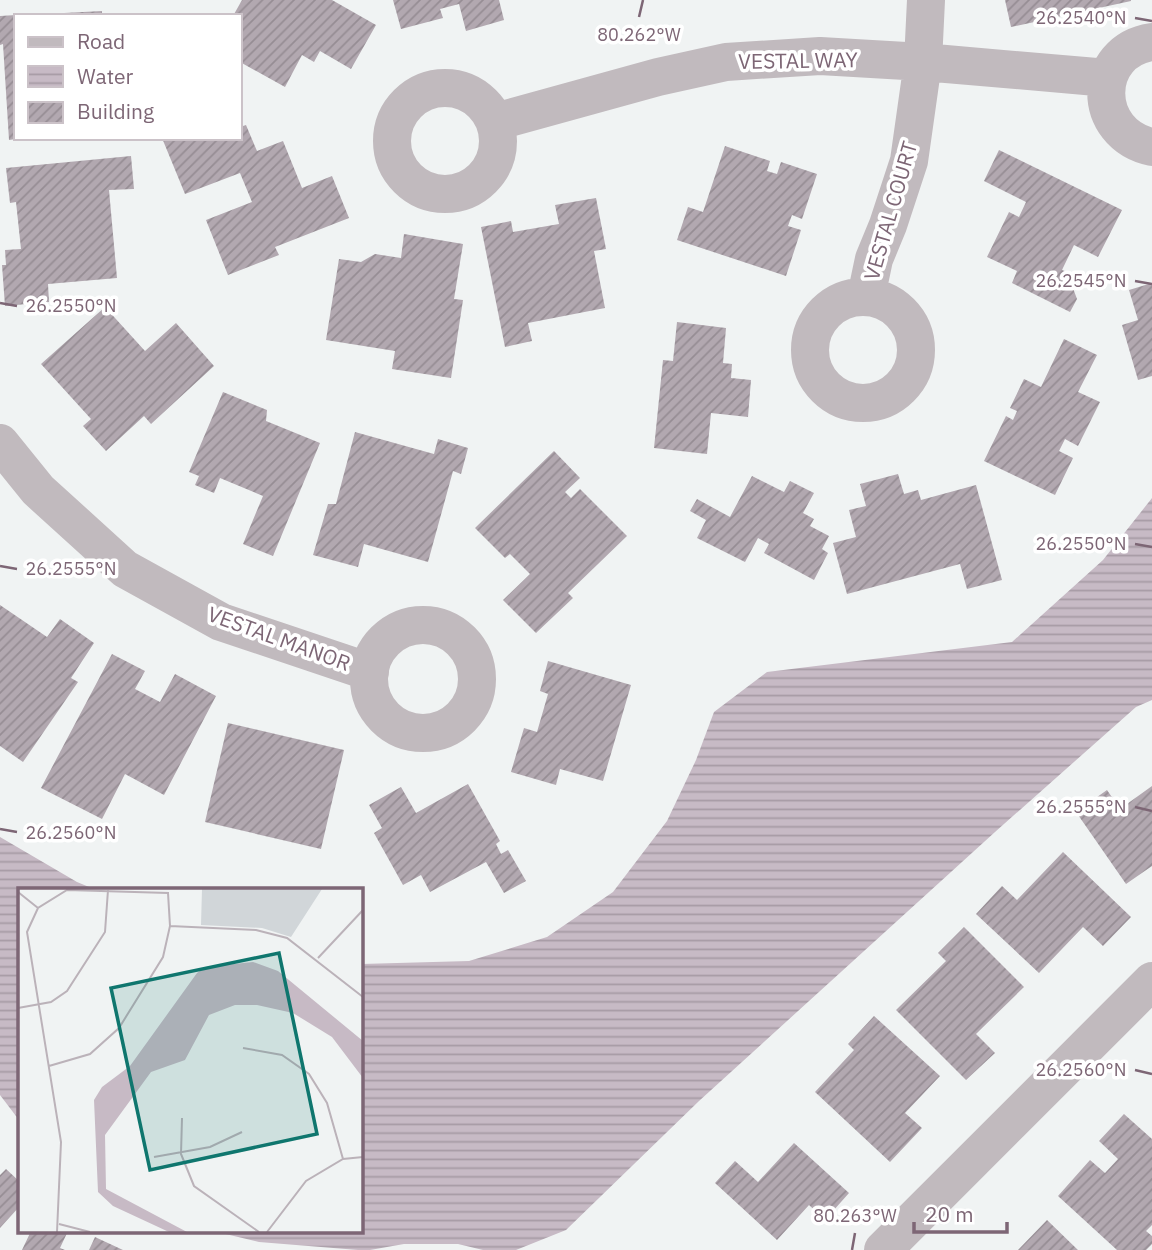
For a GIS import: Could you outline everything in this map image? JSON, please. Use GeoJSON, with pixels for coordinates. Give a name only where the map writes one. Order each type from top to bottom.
{"type":"FeatureCollection","features":[{"type":"Feature","properties":{"kind":"street","name":"VESTAL COURT"},"geometry":{"type":"LineString","coordinates":[[866,297],[874,258],[909,161],[923,62],[926,0]]}},
{"type":"Feature","properties":{"kind":"street"},"geometry":{"type":"LineString","coordinates":[[1152,42],[1128,51],[1116,63],[1108,78],[1106,96],[1109,113],[1119,129],[1133,140],[1152,147]]}},
{"type":"Feature","properties":{"kind":"street","name":"VESTAL WAY"},"geometry":{"type":"LineString","coordinates":[[495,121],[658,77],[726,62],[820,56],[1108,78]]}},
{"type":"Feature","properties":{"kind":"street","name":"VESTAL MANOR"},"geometry":{"type":"LineString","coordinates":[[0,443],[38,489],[125,569],[221,622],[370,672]]}},
{"type":"Feature","properties":{"kind":"street"},"geometry":{"type":"LineString","coordinates":[[883,1250],[1152,981]]}},
{"type":"Feature","properties":{"kind":"water"},"geometry":{"type":"Polygon","coordinates":[[[1152,498],[1152,700],[1136,707],[995,832],[699,1101],[566,1230],[516,1250],[483,1250],[458,1244],[404,1244],[358,1250],[259,1242],[217,1232],[362,1232],[362,964],[469,961],[547,937],[613,892],[667,821],[696,760],[714,712],[767,672],[1012,642],[1103,560],[1152,498]]]}},
{"type":"Feature","properties":{"kind":"water"},"geometry":{"type":"Polygon","coordinates":[[[0,837],[92,888],[18,888],[18,1119],[0,1095],[0,837]]]}},
{"type":"Feature","properties":{"kind":"building"},"geometry":{"type":"Polygon","coordinates":[[[242,0],[332,0],[376,25],[351,69],[320,51],[314,62],[302,55],[285,87],[242,63],[242,14],[234,14],[242,0]]]}},
{"type":"Feature","properties":{"kind":"building"},"geometry":{"type":"Polygon","coordinates":[[[393,0],[499,0],[504,20],[466,31],[459,4],[440,9],[443,18],[401,29],[393,0]]]}},
{"type":"Feature","properties":{"kind":"building"},"geometry":{"type":"Polygon","coordinates":[[[1005,0],[1131,0],[1131,1],[1011,27],[1005,0]]]}},
{"type":"Feature","properties":{"kind":"building"},"geometry":{"type":"Polygon","coordinates":[[[102,11],[102,14],[45,14],[102,11]]]}},
{"type":"Feature","properties":{"kind":"building"},"geometry":{"type":"Polygon","coordinates":[[[14,15],[14,139],[9,140],[3,44],[0,45],[0,16],[14,15]]]}},
{"type":"Feature","properties":{"kind":"building"},"geometry":{"type":"Polygon","coordinates":[[[246,125],[257,151],[283,141],[302,188],[332,176],[349,218],[275,247],[279,255],[228,275],[206,220],[252,202],[240,173],[185,194],[163,140],[242,140],[242,126],[246,125]]]}},
{"type":"Feature","properties":{"kind":"building"},"geometry":{"type":"Polygon","coordinates":[[[725,146],[770,161],[767,171],[777,174],[781,162],[817,174],[802,219],[792,215],[788,226],[801,230],[786,276],[677,240],[688,207],[703,212],[725,146]]]}},
{"type":"Feature","properties":{"kind":"building"},"geometry":{"type":"Polygon","coordinates":[[[999,150],[1122,210],[1098,257],[1074,245],[1062,270],[1067,272],[1077,299],[1070,312],[1012,283],[1017,271],[987,257],[1009,212],[1019,217],[1026,202],[984,181],[999,150]]]}},
{"type":"Feature","properties":{"kind":"building"},"geometry":{"type":"Polygon","coordinates":[[[131,156],[134,189],[109,190],[117,278],[48,284],[49,302],[5,306],[2,265],[6,265],[5,250],[21,249],[16,202],[10,203],[6,168],[131,156]]]}},
{"type":"Feature","properties":{"kind":"building"},"geometry":{"type":"Polygon","coordinates":[[[596,198],[606,249],[594,251],[605,308],[528,323],[532,341],[505,347],[481,227],[511,221],[513,232],[559,224],[555,205],[596,198]]]}},
{"type":"Feature","properties":{"kind":"building"},"geometry":{"type":"Polygon","coordinates":[[[404,234],[463,244],[454,299],[463,300],[451,378],[392,369],[395,351],[326,340],[339,259],[361,262],[375,254],[401,258],[404,234]]]}},
{"type":"Feature","properties":{"kind":"building"},"geometry":{"type":"Polygon","coordinates":[[[1152,283],[1152,376],[1138,380],[1122,325],[1138,320],[1129,290],[1152,283]]]}},
{"type":"Feature","properties":{"kind":"building"},"geometry":{"type":"Polygon","coordinates":[[[105,307],[145,351],[176,323],[214,366],[151,424],[144,416],[106,451],[83,426],[91,419],[41,364],[105,307]]]}},
{"type":"Feature","properties":{"kind":"building"},"geometry":{"type":"Polygon","coordinates":[[[677,322],[726,328],[723,363],[732,364],[731,378],[751,380],[748,417],[711,413],[707,454],[654,448],[663,360],[673,361],[677,322]]]}},
{"type":"Feature","properties":{"kind":"building"},"geometry":{"type":"Polygon","coordinates":[[[1064,339],[1097,355],[1078,392],[1100,402],[1078,446],[1065,439],[1059,451],[1073,458],[1055,495],[984,461],[1006,416],[1013,420],[1017,411],[1010,408],[1024,379],[1041,387],[1064,339]]]}},
{"type":"Feature","properties":{"kind":"building"},"geometry":{"type":"Polygon","coordinates":[[[223,392],[267,410],[266,421],[320,443],[273,556],[243,544],[263,496],[220,478],[214,493],[195,485],[199,476],[189,472],[223,392]]]}},
{"type":"Feature","properties":{"kind":"building"},"geometry":{"type":"Polygon","coordinates":[[[355,432],[434,454],[438,439],[468,448],[461,474],[453,471],[428,562],[364,544],[358,567],[313,555],[328,504],[336,504],[355,432]]]}},
{"type":"Feature","properties":{"kind":"building"},"geometry":{"type":"Polygon","coordinates":[[[554,451],[580,478],[565,492],[571,498],[580,489],[627,536],[568,593],[573,598],[536,633],[503,600],[530,574],[510,554],[505,558],[475,528],[554,451]]]}},
{"type":"Feature","properties":{"kind":"building"},"geometry":{"type":"Polygon","coordinates":[[[898,474],[904,494],[918,490],[921,500],[976,485],[1002,580],[967,589],[960,564],[847,594],[833,543],[856,537],[849,510],[866,506],[860,484],[898,474]]]}},
{"type":"Feature","properties":{"kind":"building"},"geometry":{"type":"Polygon","coordinates":[[[752,476],[784,492],[790,481],[814,493],[803,513],[814,519],[810,526],[829,536],[822,549],[828,553],[814,580],[764,553],[769,544],[758,538],[745,562],[697,538],[706,520],[690,511],[697,499],[730,517],[752,476]]]}},
{"type":"Feature","properties":{"kind":"building"},"geometry":{"type":"Polygon","coordinates":[[[0,605],[47,637],[60,619],[94,643],[71,678],[78,682],[23,762],[0,746],[0,605]]]}},
{"type":"Feature","properties":{"kind":"building"},"geometry":{"type":"Polygon","coordinates":[[[112,654],[145,671],[135,689],[160,702],[175,674],[216,696],[164,795],[125,774],[102,819],[41,788],[112,654]]]}},
{"type":"Feature","properties":{"kind":"building"},"geometry":{"type":"Polygon","coordinates":[[[548,661],[631,685],[603,781],[560,769],[556,785],[511,772],[524,728],[537,732],[548,694],[540,691],[548,661]]]}},
{"type":"Feature","properties":{"kind":"building"},"geometry":{"type":"Polygon","coordinates":[[[228,723],[344,750],[321,849],[205,822],[228,723]]]}},
{"type":"Feature","properties":{"kind":"building"},"geometry":{"type":"Polygon","coordinates":[[[468,784],[500,841],[496,844],[501,854],[508,850],[526,881],[504,893],[486,862],[430,892],[421,875],[403,885],[374,833],[382,828],[369,805],[401,787],[416,813],[468,784]]]}},
{"type":"Feature","properties":{"kind":"building"},"geometry":{"type":"Polygon","coordinates":[[[1152,786],[1152,866],[1126,884],[1076,812],[1107,790],[1120,809],[1152,786]]]}},
{"type":"Feature","properties":{"kind":"building"},"geometry":{"type":"Polygon","coordinates":[[[1063,852],[1131,917],[1103,946],[1083,927],[1039,973],[976,914],[1002,886],[1017,900],[1063,852]]]}},
{"type":"Feature","properties":{"kind":"building"},"geometry":{"type":"Polygon","coordinates":[[[964,927],[1024,987],[976,1034],[995,1053],[966,1080],[896,1010],[946,961],[938,953],[964,927]]]}},
{"type":"Feature","properties":{"kind":"building"},"geometry":{"type":"Polygon","coordinates":[[[874,1016],[940,1076],[905,1113],[922,1128],[890,1162],[815,1092],[854,1050],[848,1044],[874,1016]]]}},
{"type":"Feature","properties":{"kind":"building"},"geometry":{"type":"Polygon","coordinates":[[[1124,1114],[1152,1139],[1152,1225],[1146,1231],[1152,1236],[1152,1244],[1146,1250],[1117,1250],[1058,1196],[1090,1160],[1105,1173],[1118,1159],[1099,1141],[1124,1114]]]}},
{"type":"Feature","properties":{"kind":"building"},"geometry":{"type":"Polygon","coordinates":[[[794,1143],[849,1193],[825,1220],[809,1205],[777,1240],[715,1183],[735,1161],[758,1182],[794,1143]]]}},
{"type":"Feature","properties":{"kind":"building"},"geometry":{"type":"Polygon","coordinates":[[[6,1169],[18,1180],[18,1208],[0,1228],[0,1175],[6,1169]]]}},
{"type":"Feature","properties":{"kind":"building"},"geometry":{"type":"Polygon","coordinates":[[[1047,1220],[1078,1250],[1018,1250],[1047,1220]]]}},
{"type":"Feature","properties":{"kind":"building"},"geometry":{"type":"Polygon","coordinates":[[[31,1232],[68,1232],[60,1248],[65,1250],[22,1250],[31,1232]]]}},
{"type":"Feature","properties":{"kind":"building"},"geometry":{"type":"Polygon","coordinates":[[[95,1237],[123,1250],[89,1250],[95,1237]]]}}]}
